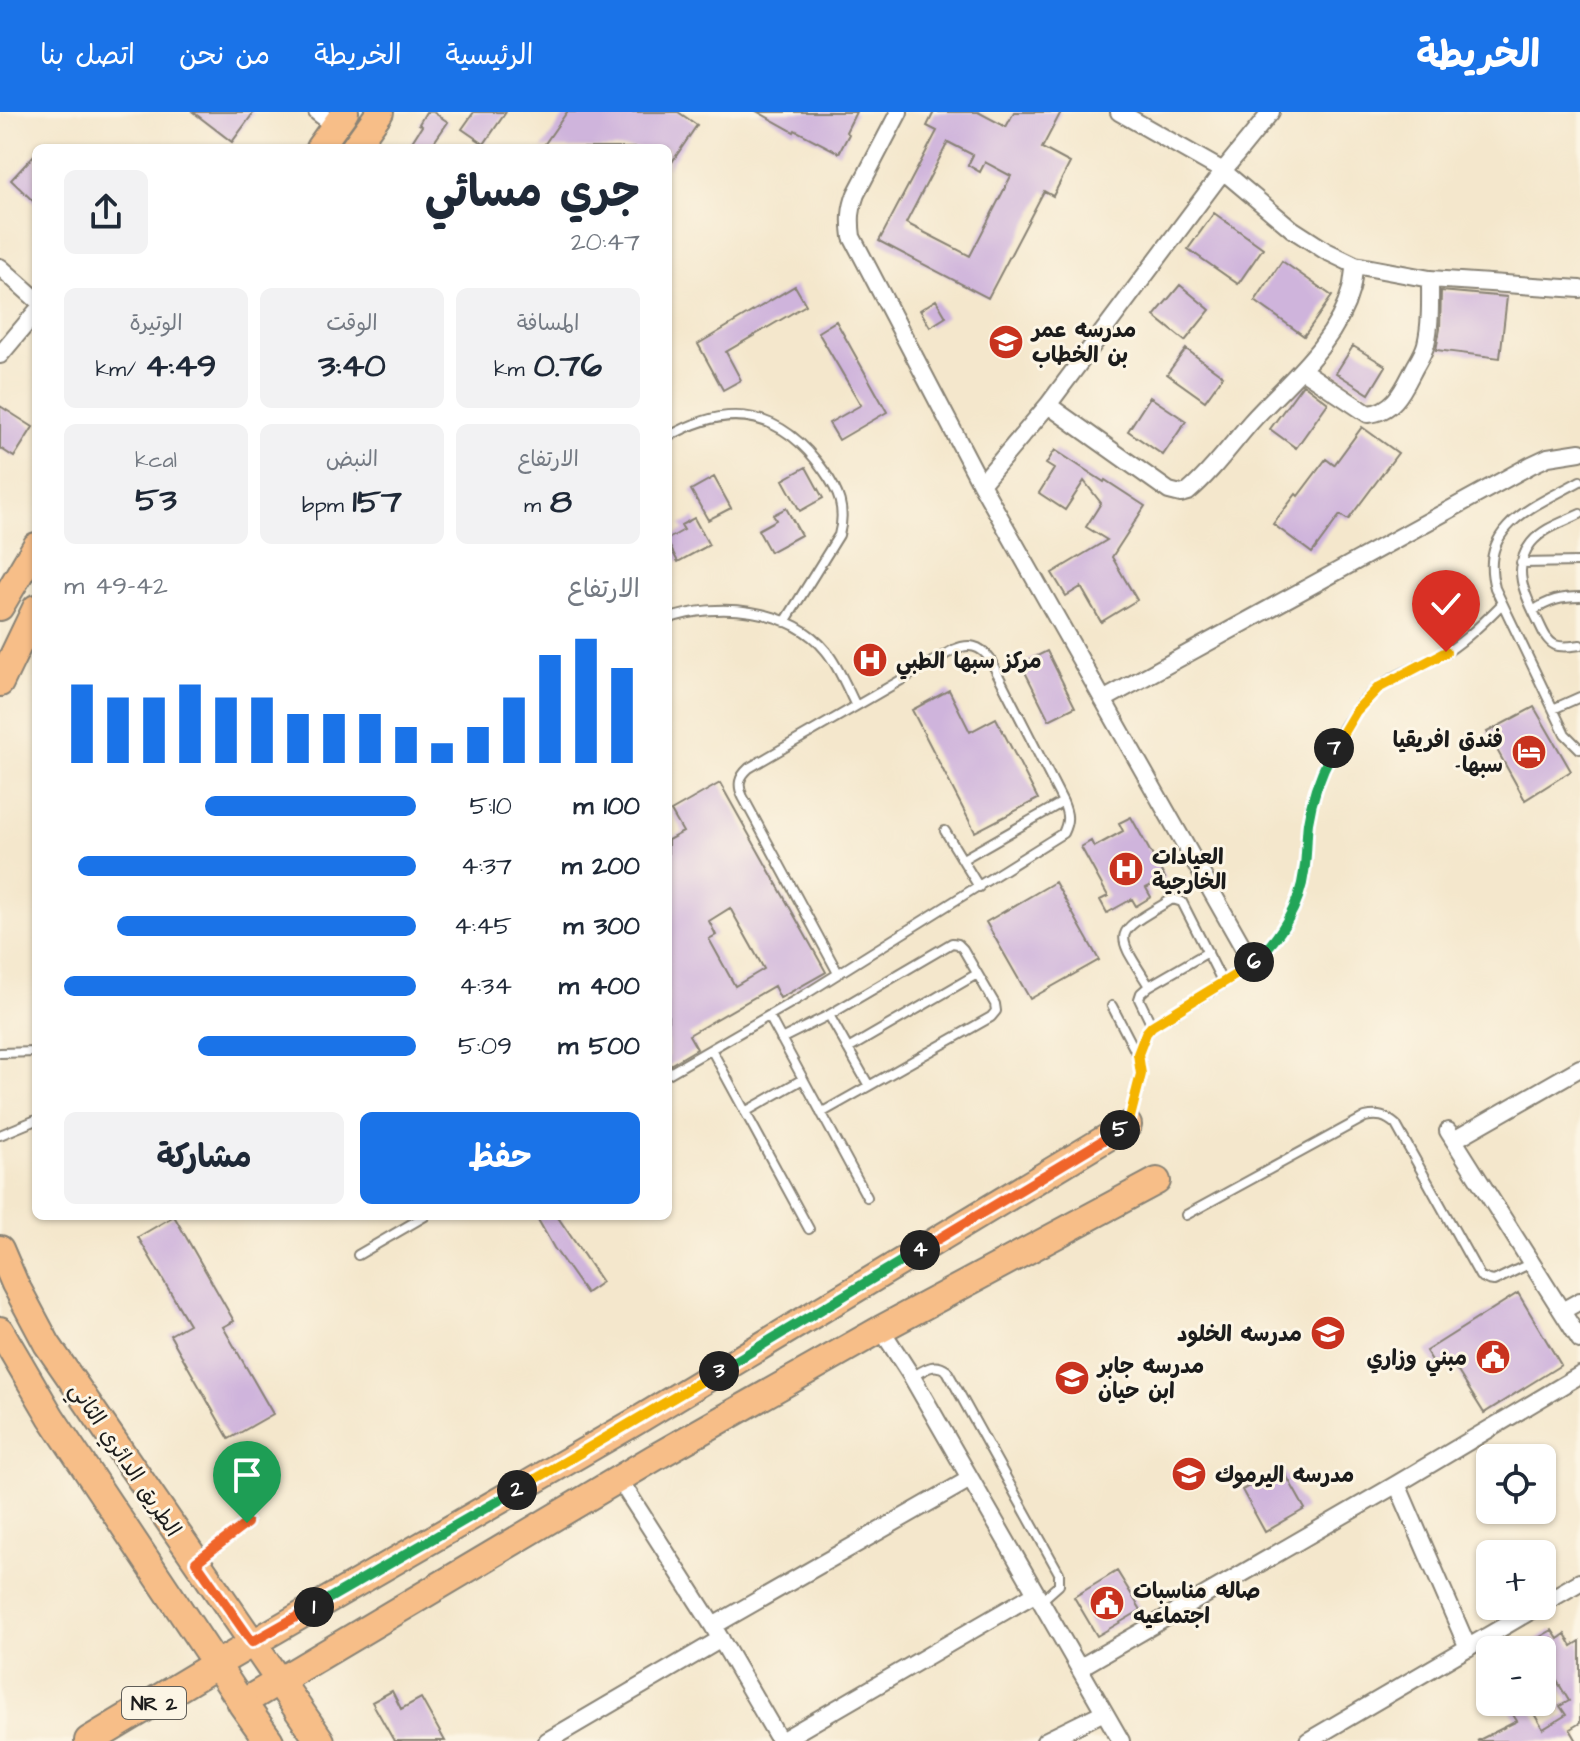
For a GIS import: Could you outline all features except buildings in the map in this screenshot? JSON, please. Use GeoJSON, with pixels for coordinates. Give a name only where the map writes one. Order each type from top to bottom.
{"type":"FeatureCollection","features":[{"type":"Feature","properties":{"kind":"highway","name":"NR 2"},"geometry":{"type":"LineString","coordinates":[[89,1741],[217,1664]]}},
{"type":"Feature","properties":{"kind":"highway","name":"الطريق الدائري الثاني"},"geometry":{"type":"LineString","coordinates":[[279,1681],[320,1741]]}},
{"type":"Feature","properties":{"kind":"highway","name":"الطريق الدائري الثاني"},"geometry":{"type":"LineString","coordinates":[[242,1703],[269,1741]]}},
{"type":"Feature","properties":{"kind":"main road"},"geometry":{"type":"LineString","coordinates":[[357,144],[380,112]]}},
{"type":"Feature","properties":{"kind":"main road"},"geometry":{"type":"LineString","coordinates":[[321,144],[332,117]]}},
{"type":"Feature","properties":{"kind":"main road"},"geometry":{"type":"LineString","coordinates":[[0,607],[32,553]]}},
{"type":"Feature","properties":{"kind":"main road"},"geometry":{"type":"LineString","coordinates":[[0,683],[32,616]]}},
{"type":"Feature","properties":{"kind":"main road"},"geometry":{"type":"LineString","coordinates":[[217,1664],[635,1422],[1128,1125]]}},
{"type":"Feature","properties":{"kind":"main road"},"geometry":{"type":"LineString","coordinates":[[242,1703],[654,1458],[881,1329],[1157,1181]]}},
{"type":"Feature","properties":{"kind":"main road","name":"الطريق الدائري الثاني"},"geometry":{"type":"LineString","coordinates":[[0,1249],[47,1344],[279,1681]]}},
{"type":"Feature","properties":{"kind":"main road","name":"الطريق الدائري الثاني"},"geometry":{"type":"LineString","coordinates":[[0,1330],[51,1417],[242,1703]]}},
{"type":"Feature","properties":{"kind":"main road"},"geometry":{"type":"LineString","coordinates":[[635,1422],[654,1458]]}},
{"type":"Feature","properties":{"kind":"street"},"geometry":{"type":"LineString","coordinates":[[899,112],[856,194],[851,208],[852,237],[981,484],[1252,963]]}},
{"type":"Feature","properties":{"kind":"street"},"geometry":{"type":"LineString","coordinates":[[1119,112],[1223,171],[1292,229],[1355,265],[1430,279],[1580,289]]}},
{"type":"Feature","properties":{"kind":"street"},"geometry":{"type":"LineString","coordinates":[[981,484],[1048,405],[1223,171],[1271,112]]}},
{"type":"Feature","properties":{"kind":"street"},"geometry":{"type":"LineString","coordinates":[[1048,405],[1169,491],[1181,494],[1194,487],[1260,411],[1302,370],[1338,320],[1350,291],[1355,265]]}},
{"type":"Feature","properties":{"kind":"street"},"geometry":{"type":"LineString","coordinates":[[0,267],[32,295]]}},
{"type":"Feature","properties":{"kind":"street"},"geometry":{"type":"LineString","coordinates":[[1302,370],[1368,414],[1376,414],[1396,401],[1404,392],[1425,347],[1430,314],[1430,279]]}},
{"type":"Feature","properties":{"kind":"street"},"geometry":{"type":"LineString","coordinates":[[0,355],[32,317]]}},
{"type":"Feature","properties":{"kind":"street"},"geometry":{"type":"LineString","coordinates":[[1103,700],[1531,465],[1548,457],[1580,452]]}},
{"type":"Feature","properties":{"kind":"street"},"geometry":{"type":"LineString","coordinates":[[1580,1068],[1451,1135],[1580,1340]]}},
{"type":"Feature","properties":{"kind":"street"},"geometry":{"type":"LineString","coordinates":[[1562,1311],[1580,1301]]}},
{"type":"Feature","properties":{"kind":"street"},"geometry":{"type":"LineString","coordinates":[[881,1329],[912,1377],[1121,1741]]}},
{"type":"Feature","properties":{"kind":"street"},"geometry":{"type":"LineString","coordinates":[[1079,1668],[1580,1375]]}},
{"type":"Feature","properties":{"kind":"street"},"geometry":{"type":"LineString","coordinates":[[619,1479],[717,1632],[781,1741],[1038,1597]]}},
{"type":"Feature","properties":{"kind":"street"},"geometry":{"type":"LineString","coordinates":[[547,1741],[717,1632],[970,1479]]}},
{"type":"Feature","properties":{"kind":"street"},"geometry":{"type":"LineString","coordinates":[[1397,1484],[1468,1648]]}},
{"type":"Feature","properties":{"kind":"street"},"geometry":{"type":"LineString","coordinates":[[1556,1598],[1578,1587]]}},
{"type":"Feature","properties":{"kind":"street"},"geometry":{"type":"LineString","coordinates":[[1308,1741],[1516,1620]]}},
{"type":"Feature","properties":{"kind":"street"},"geometry":{"type":"LineString","coordinates":[[1045,1741],[1104,1712]]}},
{"type":"Feature","properties":{"kind":"lane"},"geometry":{"type":"LineString","coordinates":[[672,435],[716,417],[751,417],[768,422],[799,440],[834,485],[842,503],[839,535],[785,622]]}},
{"type":"Feature","properties":{"kind":"lane"},"geometry":{"type":"LineString","coordinates":[[1580,481],[1514,519],[1499,535],[1491,567],[1502,604],[1565,734],[1580,749]]}},
{"type":"Feature","properties":{"kind":"lane"},"geometry":{"type":"LineString","coordinates":[[1580,515],[1538,536],[1530,543],[1521,563],[1522,584],[1545,635],[1561,646],[1580,645]]}},
{"type":"Feature","properties":{"kind":"lane"},"geometry":{"type":"LineString","coordinates":[[1521,563],[1580,562]]}},
{"type":"Feature","properties":{"kind":"lane"},"geometry":{"type":"LineString","coordinates":[[1533,611],[1562,597],[1580,597]]}},
{"type":"Feature","properties":{"kind":"lane"},"geometry":{"type":"LineString","coordinates":[[1138,1054],[1152,1026],[1252,963],[1278,936],[1299,895],[1308,822],[1321,773],[1345,726],[1362,704],[1378,688],[1453,647],[1475,631],[1502,604]]}},
{"type":"Feature","properties":{"kind":"lane"},"geometry":{"type":"LineString","coordinates":[[672,618],[696,611],[729,609],[785,622],[805,632],[826,651],[856,706]]}},
{"type":"Feature","properties":{"kind":"lane"},"geometry":{"type":"LineString","coordinates":[[672,1072],[769,1016],[1063,833],[1067,814],[1063,802],[984,650],[963,645],[953,650],[749,768],[739,781],[743,797],[838,973]]}},
{"type":"Feature","properties":{"kind":"lane"},"geometry":{"type":"LineString","coordinates":[[1553,709],[1580,697]]}},
{"type":"Feature","properties":{"kind":"lane"},"geometry":{"type":"LineString","coordinates":[[963,859],[1063,802]]}},
{"type":"Feature","properties":{"kind":"lane"},"geometry":{"type":"LineString","coordinates":[[945,831],[979,887]]}},
{"type":"Feature","properties":{"kind":"lane"},"geometry":{"type":"LineString","coordinates":[[1149,986],[1125,948],[1125,932],[1131,923],[1173,899],[1182,902],[1223,983]]}},
{"type":"Feature","properties":{"kind":"lane"},"geometry":{"type":"LineString","coordinates":[[781,1039],[829,1015],[952,943],[961,946],[995,1004],[994,1015],[821,1113]]}},
{"type":"Feature","properties":{"kind":"lane"},"geometry":{"type":"LineString","coordinates":[[1152,1026],[1139,999],[1141,993],[1208,952]]}},
{"type":"Feature","properties":{"kind":"lane"},"geometry":{"type":"LineString","coordinates":[[848,1049],[977,974]]}},
{"type":"Feature","properties":{"kind":"lane"},"geometry":{"type":"LineString","coordinates":[[1112,1006],[1138,1054],[1141,1074],[1128,1125]]}},
{"type":"Feature","properties":{"kind":"lane"},"geometry":{"type":"LineString","coordinates":[[829,1015],[869,1086]]}},
{"type":"Feature","properties":{"kind":"lane"},"geometry":{"type":"LineString","coordinates":[[769,1016],[867,1197]]}},
{"type":"Feature","properties":{"kind":"lane"},"geometry":{"type":"LineString","coordinates":[[711,1049],[809,1229]]}},
{"type":"Feature","properties":{"kind":"lane"},"geometry":{"type":"LineString","coordinates":[[0,1053],[32,1052]]}},
{"type":"Feature","properties":{"kind":"lane"},"geometry":{"type":"LineString","coordinates":[[745,1112],[803,1079]]}},
{"type":"Feature","properties":{"kind":"lane"},"geometry":{"type":"LineString","coordinates":[[1186,1215],[1365,1117],[1382,1116],[1396,1125],[1480,1276],[1494,1281],[1531,1263]]}},
{"type":"Feature","properties":{"kind":"lane"},"geometry":{"type":"LineString","coordinates":[[0,1135],[32,1122]]}},
{"type":"Feature","properties":{"kind":"lane"},"geometry":{"type":"LineString","coordinates":[[358,1255],[418,1220]]}},
{"type":"Feature","properties":{"kind":"lane"},"geometry":{"type":"LineString","coordinates":[[912,1377],[931,1366],[947,1371],[1059,1573],[1059,1585],[1038,1597]]}},
{"type":"Feature","properties":{"kind":"lane"},"geometry":{"type":"LineString","coordinates":[[196,1562],[247,1523]]}},
{"type":"Feature","properties":{"kind":"place","name":"مدرسه عمر بن الخطاب"},"geometry":{"type":"Point","coordinates":[1006,342]}},
{"type":"Feature","properties":{"kind":"place","name":"مركز سبها الطبي"},"geometry":{"type":"Point","coordinates":[870,660]}},
{"type":"Feature","properties":{"kind":"place","name":"فندق افريقيا -سبها"},"geometry":{"type":"Point","coordinates":[1529,752]}},
{"type":"Feature","properties":{"kind":"place","name":"العيادات الخارجية"},"geometry":{"type":"Point","coordinates":[1126,869]}},
{"type":"Feature","properties":{"kind":"place","name":"مدرسه الخلود"},"geometry":{"type":"Point","coordinates":[1328,1333]}},
{"type":"Feature","properties":{"kind":"place","name":"مبني وزاري"},"geometry":{"type":"Point","coordinates":[1493,1357]}},
{"type":"Feature","properties":{"kind":"place","name":"مدرسه جابر ابن حيان"},"geometry":{"type":"Point","coordinates":[1072,1378]}},
{"type":"Feature","properties":{"kind":"place","name":"مدرسه اليرموك"},"geometry":{"type":"Point","coordinates":[1189,1474]}},
{"type":"Feature","properties":{"kind":"place","name":"صاله مناسبات اجتماعيه"},"geometry":{"type":"Point","coordinates":[1107,1603]}},
{"type":"Feature","properties":{"kind":"route"},"geometry":{"type":"LineString","coordinates":[[247,1523],[196,1562],[252,1642],[635,1422],[1128,1125],[1141,1074],[1138,1054],[1146,1033],[1152,1026],[1245,969],[1278,936],[1290,917],[1304,873],[1313,797],[1321,773],[1345,726],[1367,697],[1378,688],[1446,652]]}}]}
